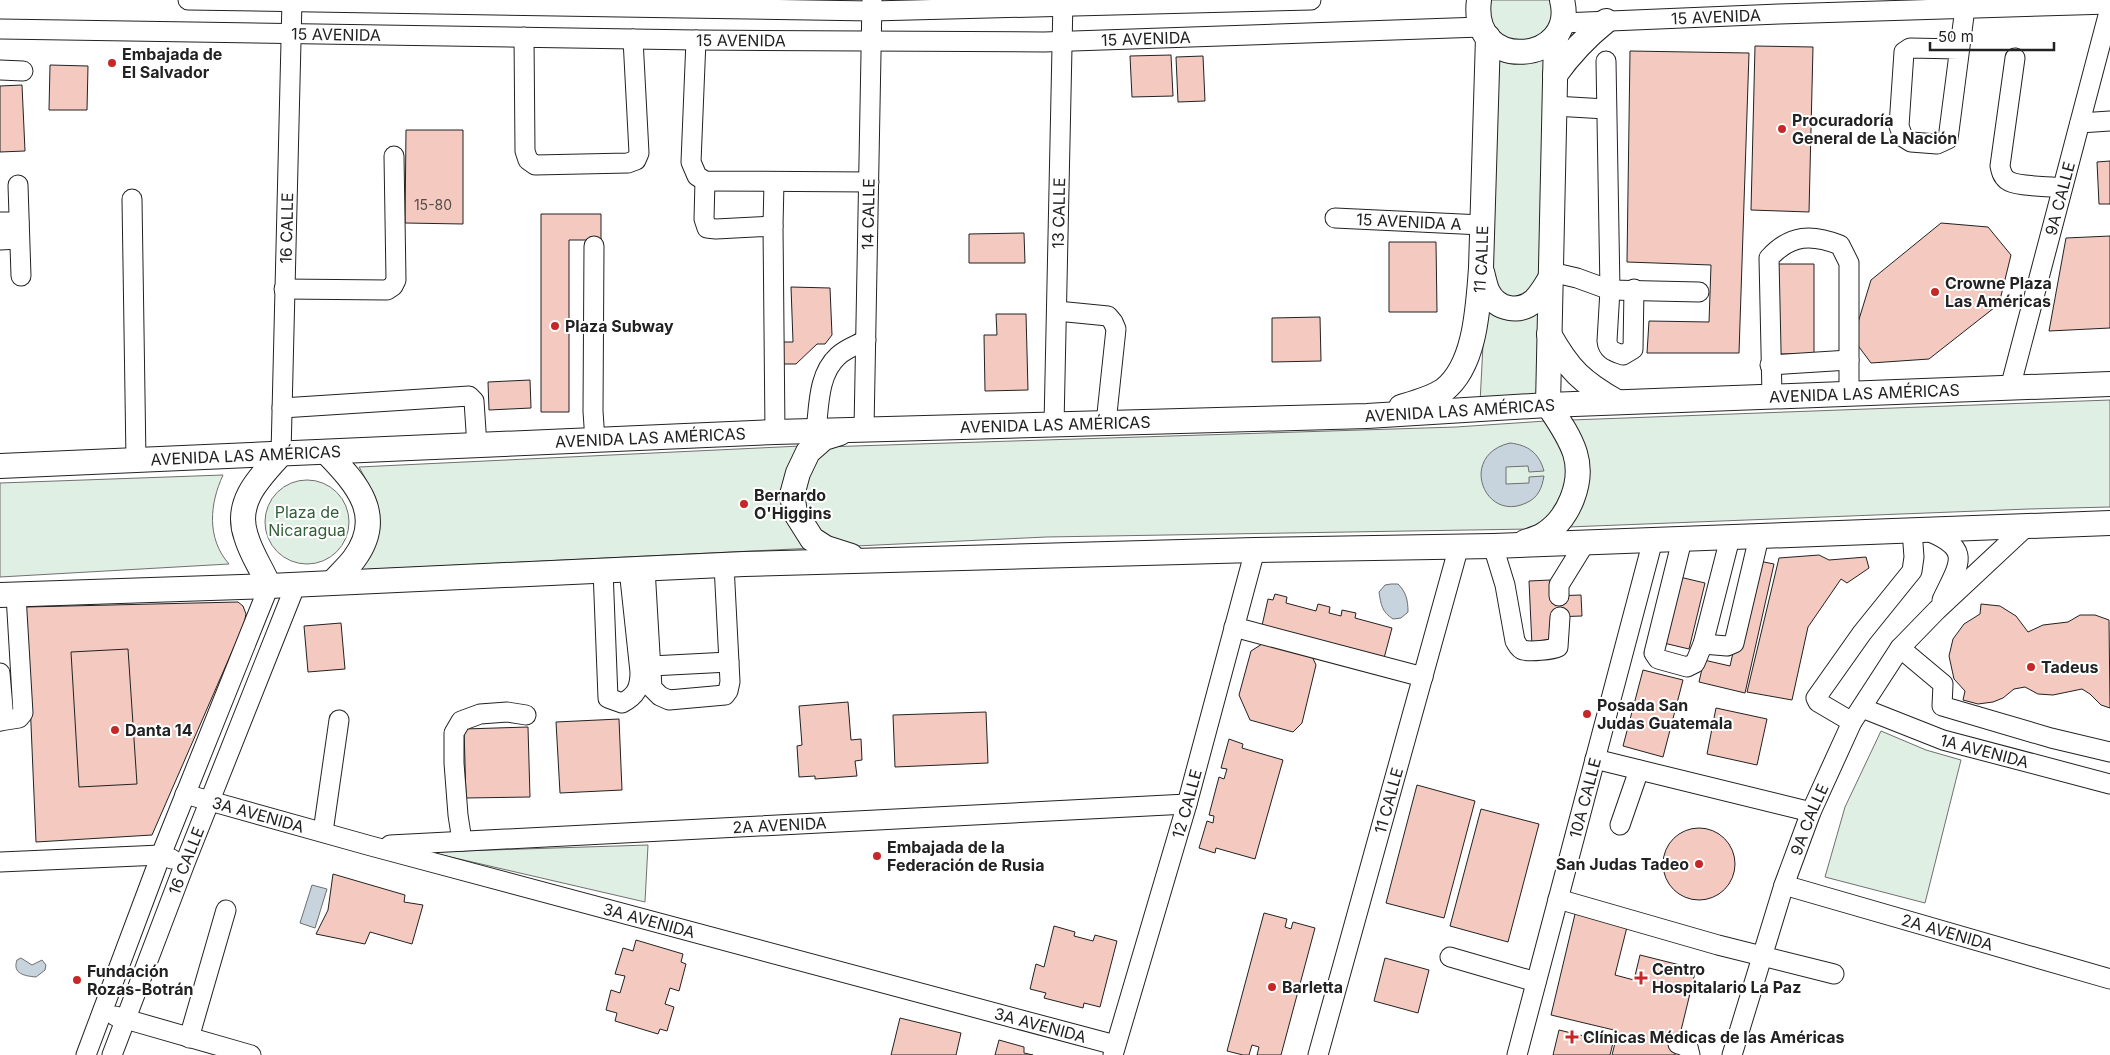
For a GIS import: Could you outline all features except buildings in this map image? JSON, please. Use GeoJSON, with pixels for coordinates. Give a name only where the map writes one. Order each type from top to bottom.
{"type":"FeatureCollection","features":[{"type":"Feature","properties":{"kind":"main road","name":"11 CALLE"},"geometry":{"type":"LineString","coordinates":[[1367,416],[1412,403],[1443,390],[1462,370],[1472,340],[1478,304],[1482,226],[1484,32],[1478,12],[1479,0]]}},
{"type":"Feature","properties":{"kind":"main road"},"geometry":{"type":"LineString","coordinates":[[1518,545],[1542,535],[1556,524],[1570,506],[1577,480],[1576,455],[1569,437],[1548,405],[1555,75],[1559,29],[1564,7],[1562,0]]}},
{"type":"Feature","properties":{"kind":"main road"},"geometry":{"type":"LineString","coordinates":[[1555,75],[1584,39],[1606,21]]}},
{"type":"Feature","properties":{"kind":"main road"},"geometry":{"type":"LineString","coordinates":[[1484,32],[1497,46],[1509,52],[1522,53],[1535,51],[1547,45],[1559,29]]}},
{"type":"Feature","properties":{"kind":"main road"},"geometry":{"type":"LineString","coordinates":[[1481,268],[1487,291],[1494,301],[1506,308],[1520,308],[1534,302],[1542,293],[1551,274]]}},
{"type":"Feature","properties":{"kind":"main road"},"geometry":{"type":"LineString","coordinates":[[1549,334],[1562,358],[1576,375],[1592,388],[1617,402]]}},
{"type":"Feature","properties":{"kind":"main road","name":"AVENIDA LAS AMÉRICAS"},"geometry":{"type":"LineString","coordinates":[[0,466],[775,432],[1367,416],[1617,402],[2110,384]]}},
{"type":"Feature","properties":{"kind":"main road"},"geometry":{"type":"LineString","coordinates":[[856,429],[824,438],[808,452],[798,473],[792,495],[795,512],[812,539],[826,548],[865,560]]}},
{"type":"Feature","properties":{"kind":"main road"},"geometry":{"type":"LineString","coordinates":[[327,453],[350,477],[362,493],[367,513],[367,529],[362,545],[354,559],[334,582]]}},
{"type":"Feature","properties":{"kind":"main road"},"geometry":{"type":"LineString","coordinates":[[269,586],[245,534],[243,514],[248,494],[260,477],[281,454]]}},
{"type":"Feature","properties":{"kind":"main road"},"geometry":{"type":"LineString","coordinates":[[8,595],[269,586],[637,568],[865,560],[1493,546],[2110,522]]}},
{"type":"Feature","properties":{"kind":"street","name":"15 AVENIDA"},"geometry":{"type":"LineString","coordinates":[[188,0],[872,5],[1311,0]]}},
{"type":"Feature","properties":{"kind":"street","name":"16 CALLE"},"geometry":{"type":"LineString","coordinates":[[281,454],[292,0]]}},
{"type":"Feature","properties":{"kind":"street","name":"13 CALLE"},"geometry":{"type":"LineString","coordinates":[[1054,425],[1063,3]]}},
{"type":"Feature","properties":{"kind":"street","name":"15 AVENIDA"},"geometry":{"type":"LineString","coordinates":[[1559,29],[1606,21],[1779,7],[1965,8],[2110,4]]}},
{"type":"Feature","properties":{"kind":"street","name":"14 CALLE"},"geometry":{"type":"LineString","coordinates":[[856,429],[866,340],[872,5]]}},
{"type":"Feature","properties":{"kind":"street"},"geometry":{"type":"LineString","coordinates":[[1959,49],[1910,48],[1904,52],[1899,126],[1906,141],[1937,144],[1948,139],[1965,8]]}},
{"type":"Feature","properties":{"kind":"street","name":"9A CALLE"},"geometry":{"type":"LineString","coordinates":[[2010,388],[2110,8]]}},
{"type":"Feature","properties":{"kind":"street","name":"15 AVENIDA"},"geometry":{"type":"LineString","coordinates":[[0,29],[872,41],[1062,41],[1484,32]]}},
{"type":"Feature","properties":{"kind":"street"},"geometry":{"type":"LineString","coordinates":[[524,37],[525,152],[528,160],[535,165],[628,163],[636,160],[639,153],[633,39]]}},
{"type":"Feature","properties":{"kind":"street"},"geometry":{"type":"LineString","coordinates":[[696,40],[691,162],[697,176],[705,181],[869,182]]}},
{"type":"Feature","properties":{"kind":"street"},"geometry":{"type":"LineString","coordinates":[[2015,58],[2000,166],[2002,175],[2008,181],[2062,188]]}},
{"type":"Feature","properties":{"kind":"street"},"geometry":{"type":"LineString","coordinates":[[1606,62],[1610,290],[1608,345],[1614,352],[1623,354],[1633,349],[1634,290]]}},
{"type":"Feature","properties":{"kind":"street"},"geometry":{"type":"LineString","coordinates":[[0,70],[23,71]]}},
{"type":"Feature","properties":{"kind":"street"},"geometry":{"type":"LineString","coordinates":[[1554,106],[1606,109]]}},
{"type":"Feature","properties":{"kind":"street"},"geometry":{"type":"LineString","coordinates":[[2080,123],[2110,121]]}},
{"type":"Feature","properties":{"kind":"street"},"geometry":{"type":"LineString","coordinates":[[284,288],[387,290],[393,286],[396,280],[394,156]]}},
{"type":"Feature","properties":{"kind":"street"},"geometry":{"type":"LineString","coordinates":[[705,181],[704,219],[708,228],[773,226]]}},
{"type":"Feature","properties":{"kind":"street"},"geometry":{"type":"LineString","coordinates":[[774,182],[775,432]]}},
{"type":"Feature","properties":{"kind":"street"},"geometry":{"type":"LineString","coordinates":[[18,185],[21,276]]}},
{"type":"Feature","properties":{"kind":"street"},"geometry":{"type":"LineString","coordinates":[[132,198],[136,460]]}},
{"type":"Feature","properties":{"kind":"street","name":"15 AVENIDA A"},"geometry":{"type":"LineString","coordinates":[[1335,218],[1482,226]]}},
{"type":"Feature","properties":{"kind":"street"},"geometry":{"type":"LineString","coordinates":[[0,222],[19,230]]}},
{"type":"Feature","properties":{"kind":"street"},"geometry":{"type":"LineString","coordinates":[[0,240],[19,230]]}},
{"type":"Feature","properties":{"kind":"street"},"geometry":{"type":"LineString","coordinates":[[1772,396],[1769,258],[1780,246],[1800,238],[1821,238],[1840,245],[1849,263],[1849,393]]}},
{"type":"Feature","properties":{"kind":"street"},"geometry":{"type":"LineString","coordinates":[[594,246],[593,411],[595,440]]}},
{"type":"Feature","properties":{"kind":"street"},"geometry":{"type":"LineString","coordinates":[[1551,274],[1577,278],[1610,290],[1698,292]]}},
{"type":"Feature","properties":{"kind":"street"},"geometry":{"type":"LineString","coordinates":[[1057,311],[1108,316],[1114,322],[1116,329],[1106,424]]}},
{"type":"Feature","properties":{"kind":"street"},"geometry":{"type":"LineString","coordinates":[[816,431],[822,384],[828,369],[839,355],[866,340]]}},
{"type":"Feature","properties":{"kind":"street"},"geometry":{"type":"LineString","coordinates":[[1770,365],[1849,360]]}},
{"type":"Feature","properties":{"kind":"street"},"geometry":{"type":"LineString","coordinates":[[282,408],[469,396],[474,401],[477,446]]}},
{"type":"Feature","properties":{"kind":"street","name":"9A CALLE"},"geometry":{"type":"LineString","coordinates":[[1732,1055],[1784,884],[1810,812],[1857,715],[1900,648],[1937,610],[2028,525]]}},
{"type":"Feature","properties":{"kind":"street","name":"9A CALLE"},"geometry":{"type":"LineString","coordinates":[[1918,530],[1944,538],[1956,550],[1959,557],[1959,564],[1937,610]]}},
{"type":"Feature","properties":{"kind":"street","name":"1A AVENIDA"},"geometry":{"type":"LineString","coordinates":[[1918,530],[1912,571],[1862,633],[1816,698],[1818,702],[1943,740],[2110,784]]}},
{"type":"Feature","properties":{"kind":"street"},"geometry":{"type":"LineString","coordinates":[[1703,644],[1727,646],[1734,643],[1759,536]]}},
{"type":"Feature","properties":{"kind":"street"},"geometry":{"type":"LineString","coordinates":[[1682,540],[1654,653],[1658,659],[1687,667],[1695,663],[1703,644],[1730,538]]}},
{"type":"Feature","properties":{"kind":"street","name":"10A CALLE"},"geometry":{"type":"LineString","coordinates":[[1517,1055],[1652,540]]}},
{"type":"Feature","properties":{"kind":"street"},"geometry":{"type":"LineString","coordinates":[[1559,596],[1559,585],[1585,543]]}},
{"type":"Feature","properties":{"kind":"street","name":"11 CALLE"},"geometry":{"type":"LineString","coordinates":[[1318,1055],[1459,546]]}},
{"type":"Feature","properties":{"kind":"street"},"geometry":{"type":"LineString","coordinates":[[1493,546],[1505,585],[1515,641],[1518,647],[1523,650],[1553,650],[1558,647],[1560,617]]}},
{"type":"Feature","properties":{"kind":"street","name":"12 CALLE"},"geometry":{"type":"LineString","coordinates":[[1114,1050],[1187,804],[1255,550]]}},
{"type":"Feature","properties":{"kind":"street"},"geometry":{"type":"LineString","coordinates":[[637,568],[652,688],[660,696],[669,700],[725,695],[728,691],[730,682],[724,565]]}},
{"type":"Feature","properties":{"kind":"street"},"geometry":{"type":"LineString","coordinates":[[603,570],[608,698],[622,703],[630,699],[640,686],[637,568]]}},
{"type":"Feature","properties":{"kind":"street","name":"16 CALLE"},"geometry":{"type":"LineString","coordinates":[[112,1055],[209,801],[296,584]]}},
{"type":"Feature","properties":{"kind":"street","name":"16 CALLE"},"geometry":{"type":"LineString","coordinates":[[86,1055],[161,855],[269,586]]}},
{"type":"Feature","properties":{"kind":"street"},"geometry":{"type":"LineString","coordinates":[[0,673],[2,708],[0,721],[19,718],[23,713],[8,595]]}},
{"type":"Feature","properties":{"kind":"street"},"geometry":{"type":"LineString","coordinates":[[1234,627],[1423,677]]}},
{"type":"Feature","properties":{"kind":"street"},"geometry":{"type":"LineString","coordinates":[[1900,648],[1943,684],[1942,706],[2051,738],[2110,752]]}},
{"type":"Feature","properties":{"kind":"street"},"geometry":{"type":"LineString","coordinates":[[650,666],[729,662]]}},
{"type":"Feature","properties":{"kind":"street"},"geometry":{"type":"LineString","coordinates":[[462,841],[454,772],[454,732],[461,722],[480,714],[507,712],[526,715]]}},
{"type":"Feature","properties":{"kind":"street"},"geometry":{"type":"LineString","coordinates":[[323,832],[339,720]]}},
{"type":"Feature","properties":{"kind":"street"},"geometry":{"type":"LineString","coordinates":[[1595,759],[1810,812]]}},
{"type":"Feature","properties":{"kind":"street"},"geometry":{"type":"LineString","coordinates":[[1620,825],[1639,770]]}},
{"type":"Feature","properties":{"kind":"street","name":"3A AVENIDA"},"geometry":{"type":"LineString","coordinates":[[185,794],[1114,1050]]}},
{"type":"Feature","properties":{"kind":"street","name":"2A AVENIDA"},"geometry":{"type":"LineString","coordinates":[[371,846],[1187,804]]}},
{"type":"Feature","properties":{"kind":"street"},"geometry":{"type":"LineString","coordinates":[[0,862],[161,855],[185,863]]}},
{"type":"Feature","properties":{"kind":"street","name":"2A AVENIDA"},"geometry":{"type":"LineString","coordinates":[[1784,884],[2110,979]]}},
{"type":"Feature","properties":{"kind":"street"},"geometry":{"type":"LineString","coordinates":[[1558,899],[1762,957],[1834,974]]}},
{"type":"Feature","properties":{"kind":"street"},"geometry":{"type":"LineString","coordinates":[[189,1038],[226,910]]}},
{"type":"Feature","properties":{"kind":"street"},"geometry":{"type":"LineString","coordinates":[[1450,957],[1536,982]]}},
{"type":"Feature","properties":{"kind":"street"},"geometry":{"type":"LineString","coordinates":[[102,1012],[251,1055]]}},
{"type":"Feature","properties":{"kind":"green space"},"geometry":{"type":"Polygon","coordinates":[[[1488,0],[1552,0],[1554,17],[1544,35],[1514,44],[1489,24],[1488,0]]]}},
{"type":"Feature","properties":{"kind":"green space"},"geometry":{"type":"Polygon","coordinates":[[[1492,52],[1548,54],[1542,277],[1527,297],[1500,298],[1489,266],[1492,52]]]}},
{"type":"Feature","properties":{"kind":"green space"},"geometry":{"type":"Polygon","coordinates":[[[1485,305],[1529,317],[1542,311],[1543,399],[1480,403],[1485,305]]]}},
{"type":"Feature","properties":{"kind":"green space"},"geometry":{"type":"Polygon","coordinates":[[[2110,400],[2110,507],[1568,527],[1571,420],[2110,400]]]}},
{"type":"Feature","properties":{"kind":"green space"},"geometry":{"type":"Polygon","coordinates":[[[1546,421],[1564,455],[1567,477],[1561,499],[1555,508],[1548,517],[1530,529],[1046,537],[835,547],[800,510],[804,475],[823,447],[1456,427],[1546,421]]]}},
{"type":"Feature","properties":{"kind":"green space"},"geometry":{"type":"Polygon","coordinates":[[[801,446],[793,471],[815,548],[357,570],[379,514],[373,492],[359,467],[801,446]]]}},
{"type":"Feature","properties":{"kind":"green space"},"geometry":{"type":"Polygon","coordinates":[[[223,475],[215,497],[212,520],[217,543],[229,564],[0,577],[0,483],[223,475]]]}},
{"type":"Feature","properties":{"kind":"green space","name":"Plaza de Nicaragua"},"geometry":{"type":"Polygon","coordinates":[[[307,480],[323,483],[337,492],[346,506],[349,522],[346,538],[337,552],[323,561],[307,564],[291,561],[277,552],[268,538],[265,522],[268,506],[277,492],[291,483],[307,480]]]}},
{"type":"Feature","properties":{"kind":"green space"},"geometry":{"type":"Polygon","coordinates":[[[1881,731],[1926,750],[1961,760],[1925,903],[1825,877],[1845,807],[1881,731]]]}},
{"type":"Feature","properties":{"kind":"green space"},"geometry":{"type":"Polygon","coordinates":[[[648,845],[645,902],[429,852],[648,845]]]}},
{"type":"Feature","properties":{"kind":"shaded area"},"geometry":{"type":"Polygon","coordinates":[[[1510,443],[1532,451],[1539,459],[1544,471],[1529,472],[1528,466],[1506,467],[1506,484],[1529,483],[1529,477],[1544,476],[1541,488],[1534,498],[1526,503],[1511,507],[1498,504],[1489,496],[1483,485],[1481,473],[1485,460],[1494,450],[1510,443]]]}},
{"type":"Feature","properties":{"kind":"shaded area"},"geometry":{"type":"Polygon","coordinates":[[[1398,584],[1406,596],[1408,612],[1401,618],[1393,619],[1386,614],[1381,604],[1379,592],[1385,585],[1398,584]]]}},
{"type":"Feature","properties":{"kind":"shaded area"},"geometry":{"type":"Polygon","coordinates":[[[312,885],[327,889],[315,928],[300,923],[312,885]]]}},
{"type":"Feature","properties":{"kind":"shaded area"},"geometry":{"type":"Polygon","coordinates":[[[21,958],[32,965],[42,960],[46,965],[45,970],[36,977],[20,973],[16,965],[17,960],[21,958]]]}},
{"type":"Feature","properties":{"kind":"place","name":"Embajada de El Salvador"},"geometry":{"type":"Point","coordinates":[112,63]}},
{"type":"Feature","properties":{"kind":"place","name":"Procuradoría General de La Nación"},"geometry":{"type":"Point","coordinates":[1782,129]}},
{"type":"Feature","properties":{"kind":"place","name":"Crowne Plaza Las Américas"},"geometry":{"type":"Point","coordinates":[1935,292]}},
{"type":"Feature","properties":{"kind":"place","name":"Plaza Subway"},"geometry":{"type":"Point","coordinates":[555,326]}},
{"type":"Feature","properties":{"kind":"place","name":"Bernardo O'Higgins"},"geometry":{"type":"Point","coordinates":[744,504]}},
{"type":"Feature","properties":{"kind":"place","name":"Tadeus"},"geometry":{"type":"Point","coordinates":[2031,667]}},
{"type":"Feature","properties":{"kind":"place","name":"Posada San Judas Guatemala"},"geometry":{"type":"Point","coordinates":[1587,714]}},
{"type":"Feature","properties":{"kind":"place","name":"Danta 14"},"geometry":{"type":"Point","coordinates":[115,730]}},
{"type":"Feature","properties":{"kind":"place","name":"Embajada de la Federación de Rusia"},"geometry":{"type":"Point","coordinates":[877,856]}},
{"type":"Feature","properties":{"kind":"place","name":"San Judas Tadeo"},"geometry":{"type":"Point","coordinates":[1699,864]}},
{"type":"Feature","properties":{"kind":"place","name":"Centro Hospitalario La Paz"},"geometry":{"type":"Point","coordinates":[1641,978]}},
{"type":"Feature","properties":{"kind":"place","name":"Fundación Rozas-Botrán"},"geometry":{"type":"Point","coordinates":[77,980]}},
{"type":"Feature","properties":{"kind":"place","name":"Barletta"},"geometry":{"type":"Point","coordinates":[1272,987]}},
{"type":"Feature","properties":{"kind":"place","name":"Clínicas Médicas de las Américas"},"geometry":{"type":"Point","coordinates":[1572,1037]}}]}
